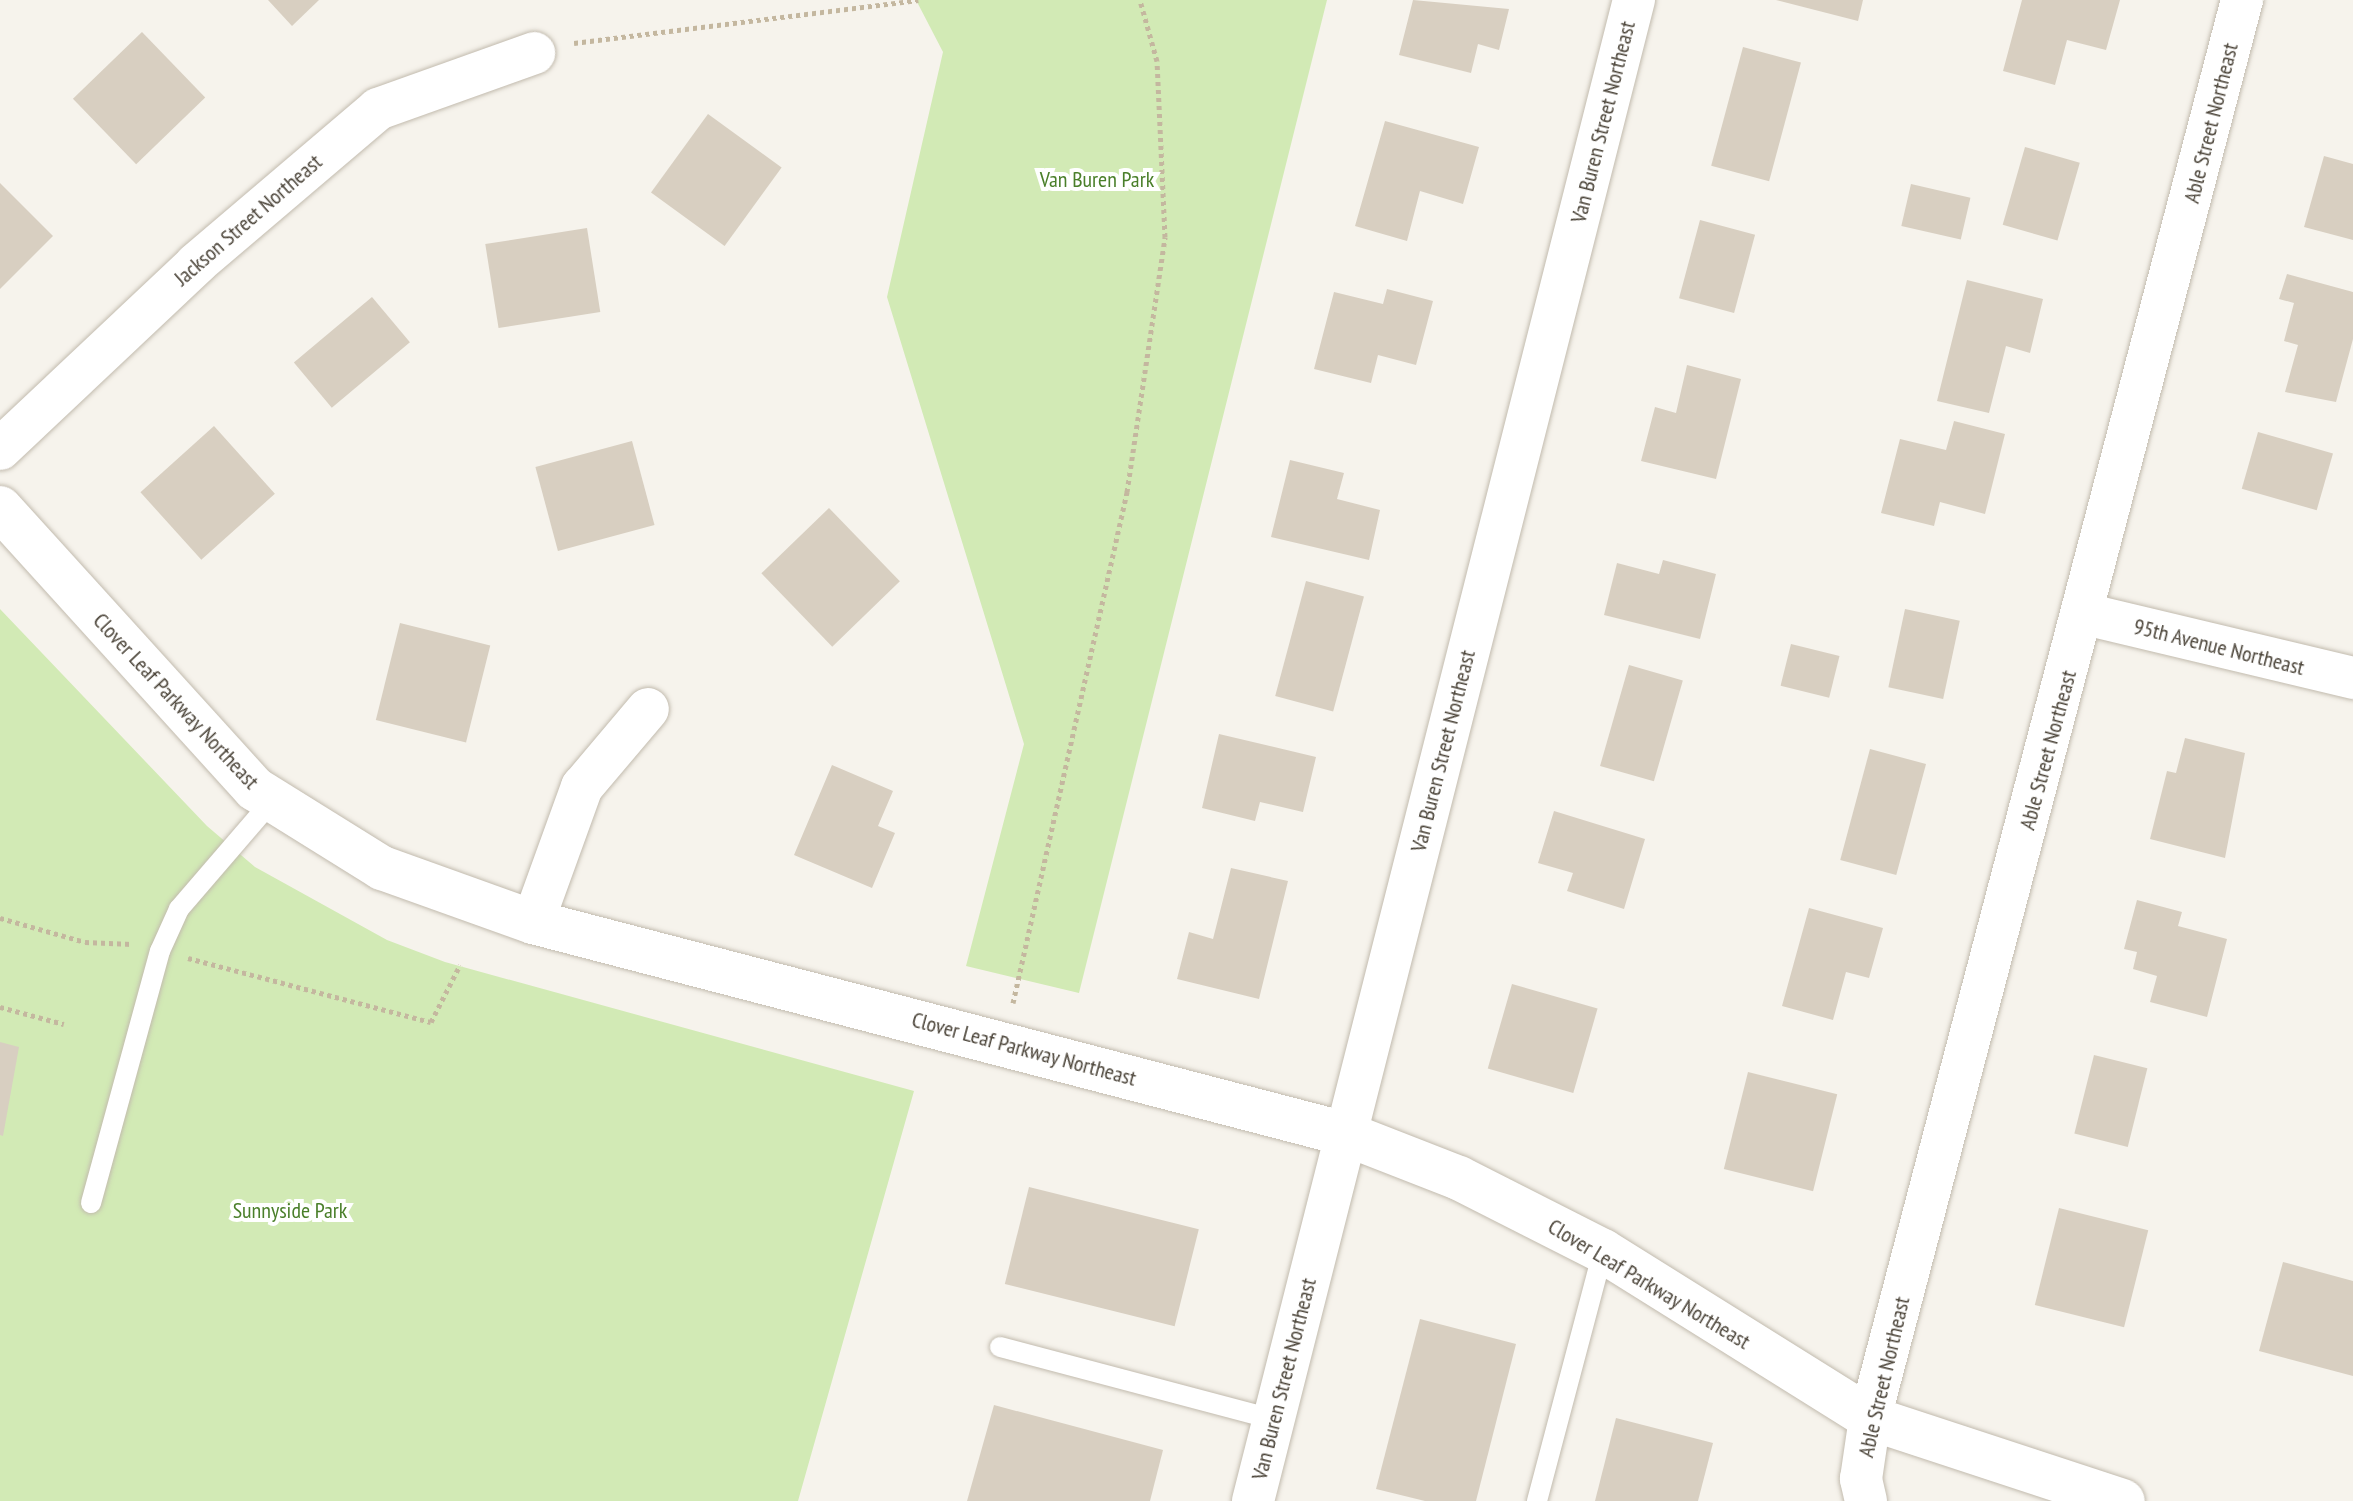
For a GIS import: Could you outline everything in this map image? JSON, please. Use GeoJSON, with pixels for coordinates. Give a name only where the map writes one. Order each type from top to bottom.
{"type":"FeatureCollection","features":[{"type":"Feature","properties":{"kind":"street","name":"Van Buren Street Northeast"},"geometry":{"type":"LineString","coordinates":[[1253,1501],[1634,0]]}},
{"type":"Feature","properties":{"kind":"street","name":"Able Street Northeast"},"geometry":{"type":"LineString","coordinates":[[1866,1501],[1861,1479],[1870,1418],[2085,614],[2242,0]]}},
{"type":"Feature","properties":{"kind":"street","name":"Jackson Street Northeast"},"geometry":{"type":"LineString","coordinates":[[0,449],[196,264],[378,109],[534,53]]}},
{"type":"Feature","properties":{"kind":"street","name":"Clover Leaf Parkway Northeast"},"geometry":{"type":"LineString","coordinates":[[0,508],[272,801],[382,868],[533,922],[1346,1134],[1459,1178],[1603,1251],[1870,1418],[2123,1501]]}},
{"type":"Feature","properties":{"kind":"street","name":"95th Avenue Northeast"},"geometry":{"type":"LineString","coordinates":[[2085,614],[2353,678]]}},
{"type":"Feature","properties":{"kind":"street"},"geometry":{"type":"LineString","coordinates":[[533,922],[582,787],[648,709]]}},
{"type":"Feature","properties":{"kind":"lane"},"geometry":{"type":"LineString","coordinates":[[91,1203],[160,951],[179,909],[272,801]]}},
{"type":"Feature","properties":{"kind":"lane"},"geometry":{"type":"LineString","coordinates":[[1537,1501],[1603,1251]]}},
{"type":"Feature","properties":{"kind":"lane"},"geometry":{"type":"LineString","coordinates":[[1000,1347],[1273,1419]]}},
{"type":"Feature","properties":{"kind":"path"},"geometry":{"type":"LineString","coordinates":[[534,53],[610,34],[918,0]]}},
{"type":"Feature","properties":{"kind":"path"},"geometry":{"type":"LineString","coordinates":[[1004,1043],[1127,492],[1165,237],[1157,61],[1140,0]]}},
{"type":"Feature","properties":{"kind":"path"},"geometry":{"type":"LineString","coordinates":[[0,918],[85,942],[160,951],[431,1022],[460,965]]}},
{"type":"Feature","properties":{"kind":"path"},"geometry":{"type":"LineString","coordinates":[[0,1007],[64,1024]]}},
{"type":"Feature","properties":{"kind":"green space","name":"Van Buren Park"},"geometry":{"type":"Polygon","coordinates":[[[916,0],[1327,0],[1079,993],[966,966],[1024,744],[887,297],[943,52],[916,0]]]}},
{"type":"Feature","properties":{"kind":"green space","name":"Sunnyside Park"},"geometry":{"type":"Polygon","coordinates":[[[0,609],[207,826],[255,867],[387,940],[445,962],[914,1091],[798,1501],[0,1501],[0,609]]]}},
{"type":"Feature","properties":{"kind":"building"},"geometry":{"type":"Polygon","coordinates":[[[268,0],[319,0],[292,26],[268,0]]]}},
{"type":"Feature","properties":{"kind":"building"},"geometry":{"type":"Polygon","coordinates":[[[1413,0],[1509,9],[1499,50],[1478,44],[1471,73],[1399,55],[1413,0]]]}},
{"type":"Feature","properties":{"kind":"building"},"geometry":{"type":"Polygon","coordinates":[[[1776,0],[1863,0],[1858,21],[1776,0]]]}},
{"type":"Feature","properties":{"kind":"building"},"geometry":{"type":"Polygon","coordinates":[[[2022,0],[2120,0],[2106,50],[2067,40],[2055,85],[2003,71],[2022,0]]]}},
{"type":"Feature","properties":{"kind":"building"},"geometry":{"type":"Polygon","coordinates":[[[142,32],[205,97],[136,164],[73,99],[142,32]]]}},
{"type":"Feature","properties":{"kind":"building"},"geometry":{"type":"Polygon","coordinates":[[[1743,47],[1801,63],[1769,181],[1711,166],[1743,47]]]}},
{"type":"Feature","properties":{"kind":"building"},"geometry":{"type":"Polygon","coordinates":[[[708,114],[782,167],[725,246],[651,192],[708,114]]]}},
{"type":"Feature","properties":{"kind":"building"},"geometry":{"type":"Polygon","coordinates":[[[1385,121],[1479,147],[1463,204],[1420,191],[1407,241],[1355,226],[1385,121]]]}},
{"type":"Feature","properties":{"kind":"building"},"geometry":{"type":"Polygon","coordinates":[[[2025,147],[2080,163],[2057,241],[2003,225],[2025,147]]]}},
{"type":"Feature","properties":{"kind":"building"},"geometry":{"type":"Polygon","coordinates":[[[2324,156],[2353,164],[2353,240],[2304,227],[2324,156]]]}},
{"type":"Feature","properties":{"kind":"building"},"geometry":{"type":"Polygon","coordinates":[[[0,183],[53,236],[0,289],[0,183]]]}},
{"type":"Feature","properties":{"kind":"building"},"geometry":{"type":"Polygon","coordinates":[[[1911,184],[1970,198],[1961,240],[1901,226],[1911,184]]]}},
{"type":"Feature","properties":{"kind":"building"},"geometry":{"type":"Polygon","coordinates":[[[1700,220],[1755,235],[1734,313],[1679,298],[1700,220]]]}},
{"type":"Feature","properties":{"kind":"building"},"geometry":{"type":"Polygon","coordinates":[[[587,228],[600,312],[499,328],[485,244],[587,228]]]}},
{"type":"Feature","properties":{"kind":"building"},"geometry":{"type":"Polygon","coordinates":[[[2287,274],[2353,292],[2353,339],[2336,402],[2285,392],[2298,345],[2284,341],[2294,303],[2279,299],[2287,274]]]}},
{"type":"Feature","properties":{"kind":"building"},"geometry":{"type":"Polygon","coordinates":[[[1967,280],[2043,299],[2030,353],[2006,346],[1989,413],[1937,401],[1967,280]]]}},
{"type":"Feature","properties":{"kind":"building"},"geometry":{"type":"Polygon","coordinates":[[[1387,289],[1433,301],[1416,365],[1378,355],[1371,383],[1314,369],[1334,292],[1383,304],[1387,289]]]}},
{"type":"Feature","properties":{"kind":"building"},"geometry":{"type":"Polygon","coordinates":[[[372,297],[410,342],[332,408],[294,363],[372,297]]]}},
{"type":"Feature","properties":{"kind":"building"},"geometry":{"type":"Polygon","coordinates":[[[1687,365],[1741,379],[1716,479],[1641,461],[1655,407],[1676,413],[1687,365]]]}},
{"type":"Feature","properties":{"kind":"building"},"geometry":{"type":"Polygon","coordinates":[[[1954,421],[2005,434],[1985,514],[1940,502],[1934,526],[1881,513],[1900,439],[1946,450],[1954,421]]]}},
{"type":"Feature","properties":{"kind":"building"},"geometry":{"type":"Polygon","coordinates":[[[214,426],[275,494],[201,560],[140,492],[214,426]]]}},
{"type":"Feature","properties":{"kind":"building"},"geometry":{"type":"Polygon","coordinates":[[[2258,432],[2333,453],[2317,510],[2242,489],[2258,432]]]}},
{"type":"Feature","properties":{"kind":"building"},"geometry":{"type":"Polygon","coordinates":[[[632,441],[655,525],[558,551],[535,467],[632,441]]]}},
{"type":"Feature","properties":{"kind":"building"},"geometry":{"type":"Polygon","coordinates":[[[1290,460],[1344,473],[1337,499],[1380,510],[1369,560],[1271,537],[1290,460]]]}},
{"type":"Feature","properties":{"kind":"building"},"geometry":{"type":"Polygon","coordinates":[[[829,508],[900,581],[832,647],[761,573],[829,508]]]}},
{"type":"Feature","properties":{"kind":"building"},"geometry":{"type":"Polygon","coordinates":[[[1663,560],[1716,574],[1700,639],[1604,615],[1617,563],[1659,574],[1663,560]]]}},
{"type":"Feature","properties":{"kind":"building"},"geometry":{"type":"Polygon","coordinates":[[[1306,581],[1364,597],[1333,711],[1275,696],[1306,581]]]}},
{"type":"Feature","properties":{"kind":"building"},"geometry":{"type":"Polygon","coordinates":[[[1905,609],[1960,621],[1943,699],[1888,687],[1905,609]]]}},
{"type":"Feature","properties":{"kind":"building"},"geometry":{"type":"Polygon","coordinates":[[[400,623],[490,645],[466,743],[376,720],[400,623]]]}},
{"type":"Feature","properties":{"kind":"building"},"geometry":{"type":"Polygon","coordinates":[[[1791,644],[1840,656],[1829,698],[1781,686],[1791,644]]]}},
{"type":"Feature","properties":{"kind":"building"},"geometry":{"type":"Polygon","coordinates":[[[1629,665],[1683,680],[1654,781],[1600,766],[1629,665]]]}},
{"type":"Feature","properties":{"kind":"building"},"geometry":{"type":"Polygon","coordinates":[[[1219,734],[1316,757],[1303,812],[1260,802],[1255,821],[1202,808],[1219,734]]]}},
{"type":"Feature","properties":{"kind":"building"},"geometry":{"type":"Polygon","coordinates":[[[2185,738],[2245,753],[2225,858],[2150,839],[2167,771],[2176,773],[2185,738]]]}},
{"type":"Feature","properties":{"kind":"building"},"geometry":{"type":"Polygon","coordinates":[[[1870,749],[1926,764],[1896,875],[1840,860],[1870,749]]]}},
{"type":"Feature","properties":{"kind":"building"},"geometry":{"type":"Polygon","coordinates":[[[832,765],[893,791],[878,826],[895,833],[872,888],[794,855],[832,765]]]}},
{"type":"Feature","properties":{"kind":"building"},"geometry":{"type":"Polygon","coordinates":[[[1554,811],[1645,839],[1624,909],[1567,891],[1573,873],[1538,863],[1554,811]]]}},
{"type":"Feature","properties":{"kind":"building"},"geometry":{"type":"Polygon","coordinates":[[[1231,868],[1288,881],[1259,999],[1177,979],[1189,932],[1213,939],[1231,868]]]}},
{"type":"Feature","properties":{"kind":"building"},"geometry":{"type":"Polygon","coordinates":[[[2137,900],[2182,912],[2178,926],[2227,939],[2207,1017],[2150,1002],[2157,976],[2133,969],[2137,952],[2124,949],[2137,900]]]}},
{"type":"Feature","properties":{"kind":"building"},"geometry":{"type":"Polygon","coordinates":[[[1809,908],[1883,928],[1869,978],[1846,972],[1833,1020],[1782,1006],[1809,908]]]}},
{"type":"Feature","properties":{"kind":"building"},"geometry":{"type":"Polygon","coordinates":[[[1512,984],[1598,1009],[1573,1093],[1488,1069],[1512,984]]]}},
{"type":"Feature","properties":{"kind":"building"},"geometry":{"type":"Polygon","coordinates":[[[0,1042],[19,1047],[3,1136],[0,1135],[0,1042]]]}},
{"type":"Feature","properties":{"kind":"building"},"geometry":{"type":"Polygon","coordinates":[[[2094,1055],[2147,1068],[2128,1147],[2074,1134],[2094,1055]]]}},
{"type":"Feature","properties":{"kind":"building"},"geometry":{"type":"Polygon","coordinates":[[[1748,1072],[1837,1094],[1813,1191],[1724,1169],[1748,1072]]]}},
{"type":"Feature","properties":{"kind":"building"},"geometry":{"type":"Polygon","coordinates":[[[1029,1187],[1199,1229],[1175,1326],[1005,1284],[1029,1187]]]}},
{"type":"Feature","properties":{"kind":"building"},"geometry":{"type":"Polygon","coordinates":[[[2059,1208],[2148,1230],[2124,1327],[2035,1305],[2059,1208]]]}},
{"type":"Feature","properties":{"kind":"building"},"geometry":{"type":"Polygon","coordinates":[[[2283,1262],[2353,1281],[2353,1376],[2259,1351],[2283,1262]]]}},
{"type":"Feature","properties":{"kind":"building"},"geometry":{"type":"Polygon","coordinates":[[[1420,1319],[1516,1344],[1476,1501],[1425,1501],[1376,1489],[1420,1319]]]}},
{"type":"Feature","properties":{"kind":"building"},"geometry":{"type":"Polygon","coordinates":[[[994,1405],[1163,1450],[1150,1501],[967,1501],[994,1405]]]}},
{"type":"Feature","properties":{"kind":"building"},"geometry":{"type":"Polygon","coordinates":[[[1616,1418],[1713,1443],[1698,1501],[1595,1501],[1616,1418]]]}}]}
